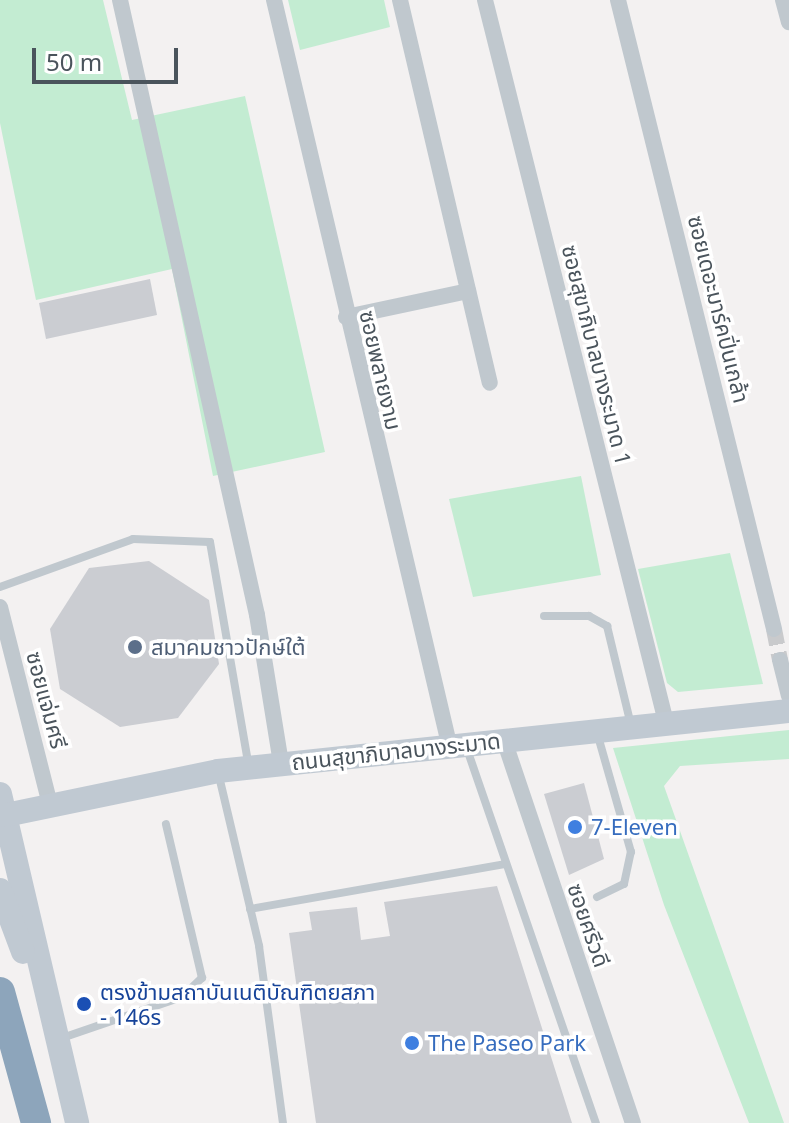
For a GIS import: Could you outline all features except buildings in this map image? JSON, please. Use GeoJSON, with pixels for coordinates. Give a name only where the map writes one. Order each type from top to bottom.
{"type":"FeatureCollection","features":[{"type":"Feature","properties":{"kind":"highway"},"geometry":{"type":"LineString","coordinates":[[0,992],[36,1123]]}},
{"type":"Feature","properties":{"kind":"street"},"geometry":{"type":"LineString","coordinates":[[120,0],[253,600],[281,763]]}},
{"type":"Feature","properties":{"kind":"street","name":"ซอยพลายงาม"},"geometry":{"type":"LineString","coordinates":[[274,0],[346,317],[458,748]]}},
{"type":"Feature","properties":{"kind":"street"},"geometry":{"type":"LineString","coordinates":[[400,0],[490,383]]}},
{"type":"Feature","properties":{"kind":"street","name":"ซอยสุขาภิบาลบางระมาด 1"},"geometry":{"type":"LineString","coordinates":[[485,0],[666,722]]}},
{"type":"Feature","properties":{"kind":"street","name":"ซอยเดอะมาร์คปิ่นเกล้า"},"geometry":{"type":"LineString","coordinates":[[618,0],[774,629]]}},
{"type":"Feature","properties":{"kind":"street"},"geometry":{"type":"LineString","coordinates":[[783,0],[789,22]]}},
{"type":"Feature","properties":{"kind":"street"},"geometry":{"type":"LineString","coordinates":[[346,317],[468,291]]}},
{"type":"Feature","properties":{"kind":"street","name":"ซอยแจ่มศรี"},"geometry":{"type":"LineString","coordinates":[[0,607],[50,804]]}},
{"type":"Feature","properties":{"kind":"street"},"geometry":{"type":"LineString","coordinates":[[780,660],[789,696]]}},
{"type":"Feature","properties":{"kind":"street","name":"ถนนสุขาภิบาลบางระมาด"},"geometry":{"type":"LineString","coordinates":[[3,804],[50,804],[218,771],[281,763],[458,748],[504,740],[789,711]]}},
{"type":"Feature","properties":{"kind":"street","name":"ซอยศรีวดี"},"geometry":{"type":"LineString","coordinates":[[504,740],[633,1123]]}},
{"type":"Feature","properties":{"kind":"street"},"geometry":{"type":"LineString","coordinates":[[3,804],[53,1037],[77,1123]]}},
{"type":"Feature","properties":{"kind":"street"},"geometry":{"type":"LineString","coordinates":[[0,890],[53,1037]]}},
{"type":"Feature","properties":{"kind":"lane"},"geometry":{"type":"LineString","coordinates":[[0,587],[133,539],[210,542],[249,768]]}},
{"type":"Feature","properties":{"kind":"lane"},"geometry":{"type":"LineString","coordinates":[[544,616],[589,616],[607,626],[632,726]]}},
{"type":"Feature","properties":{"kind":"lane"},"geometry":{"type":"LineString","coordinates":[[597,730],[631,852],[624,884],[597,897]]}},
{"type":"Feature","properties":{"kind":"lane"},"geometry":{"type":"LineString","coordinates":[[458,748],[506,864],[596,1123]]}},
{"type":"Feature","properties":{"kind":"lane"},"geometry":{"type":"LineString","coordinates":[[218,771],[250,909],[283,1123]]}},
{"type":"Feature","properties":{"kind":"lane"},"geometry":{"type":"LineString","coordinates":[[53,1037],[182,997],[202,978],[166,824]]}},
{"type":"Feature","properties":{"kind":"lane"},"geometry":{"type":"LineString","coordinates":[[250,909],[506,864]]}},
{"type":"Feature","properties":{"kind":"green space"},"geometry":{"type":"Polygon","coordinates":[[[0,0],[103,0],[132,120],[245,96],[325,452],[213,476],[172,269],[36,300],[0,123],[0,0]]]}},
{"type":"Feature","properties":{"kind":"green space"},"geometry":{"type":"Polygon","coordinates":[[[288,0],[384,0],[390,27],[300,50],[288,0]]]}},
{"type":"Feature","properties":{"kind":"green space"},"geometry":{"type":"Polygon","coordinates":[[[581,476],[601,575],[473,597],[449,499],[581,476]]]}},
{"type":"Feature","properties":{"kind":"green space"},"geometry":{"type":"Polygon","coordinates":[[[730,553],[763,684],[678,692],[667,683],[638,569],[730,553]]]}},
{"type":"Feature","properties":{"kind":"green space"},"geometry":{"type":"Polygon","coordinates":[[[789,730],[789,759],[680,766],[664,786],[784,1123],[749,1123],[664,905],[613,748],[789,730]]]}},
{"type":"Feature","properties":{"kind":"tunnel"},"geometry":{"type":"LineString","coordinates":[[774,629],[780,660]]}},
{"type":"Feature","properties":{"kind":"place","name":"สมาคมชาวปักษ์ใต้"},"geometry":{"type":"Point","coordinates":[135,647]}},
{"type":"Feature","properties":{"kind":"place","name":"7-Eleven"},"geometry":{"type":"Point","coordinates":[575,827]}},
{"type":"Feature","properties":{"kind":"place","name":"ตรงข้ามสถาบันเนติบัณฑิตยสภา - 146ร"},"geometry":{"type":"Point","coordinates":[84,1004]}},
{"type":"Feature","properties":{"kind":"place","name":"The Paseo Park"},"geometry":{"type":"Point","coordinates":[412,1043]}}]}
